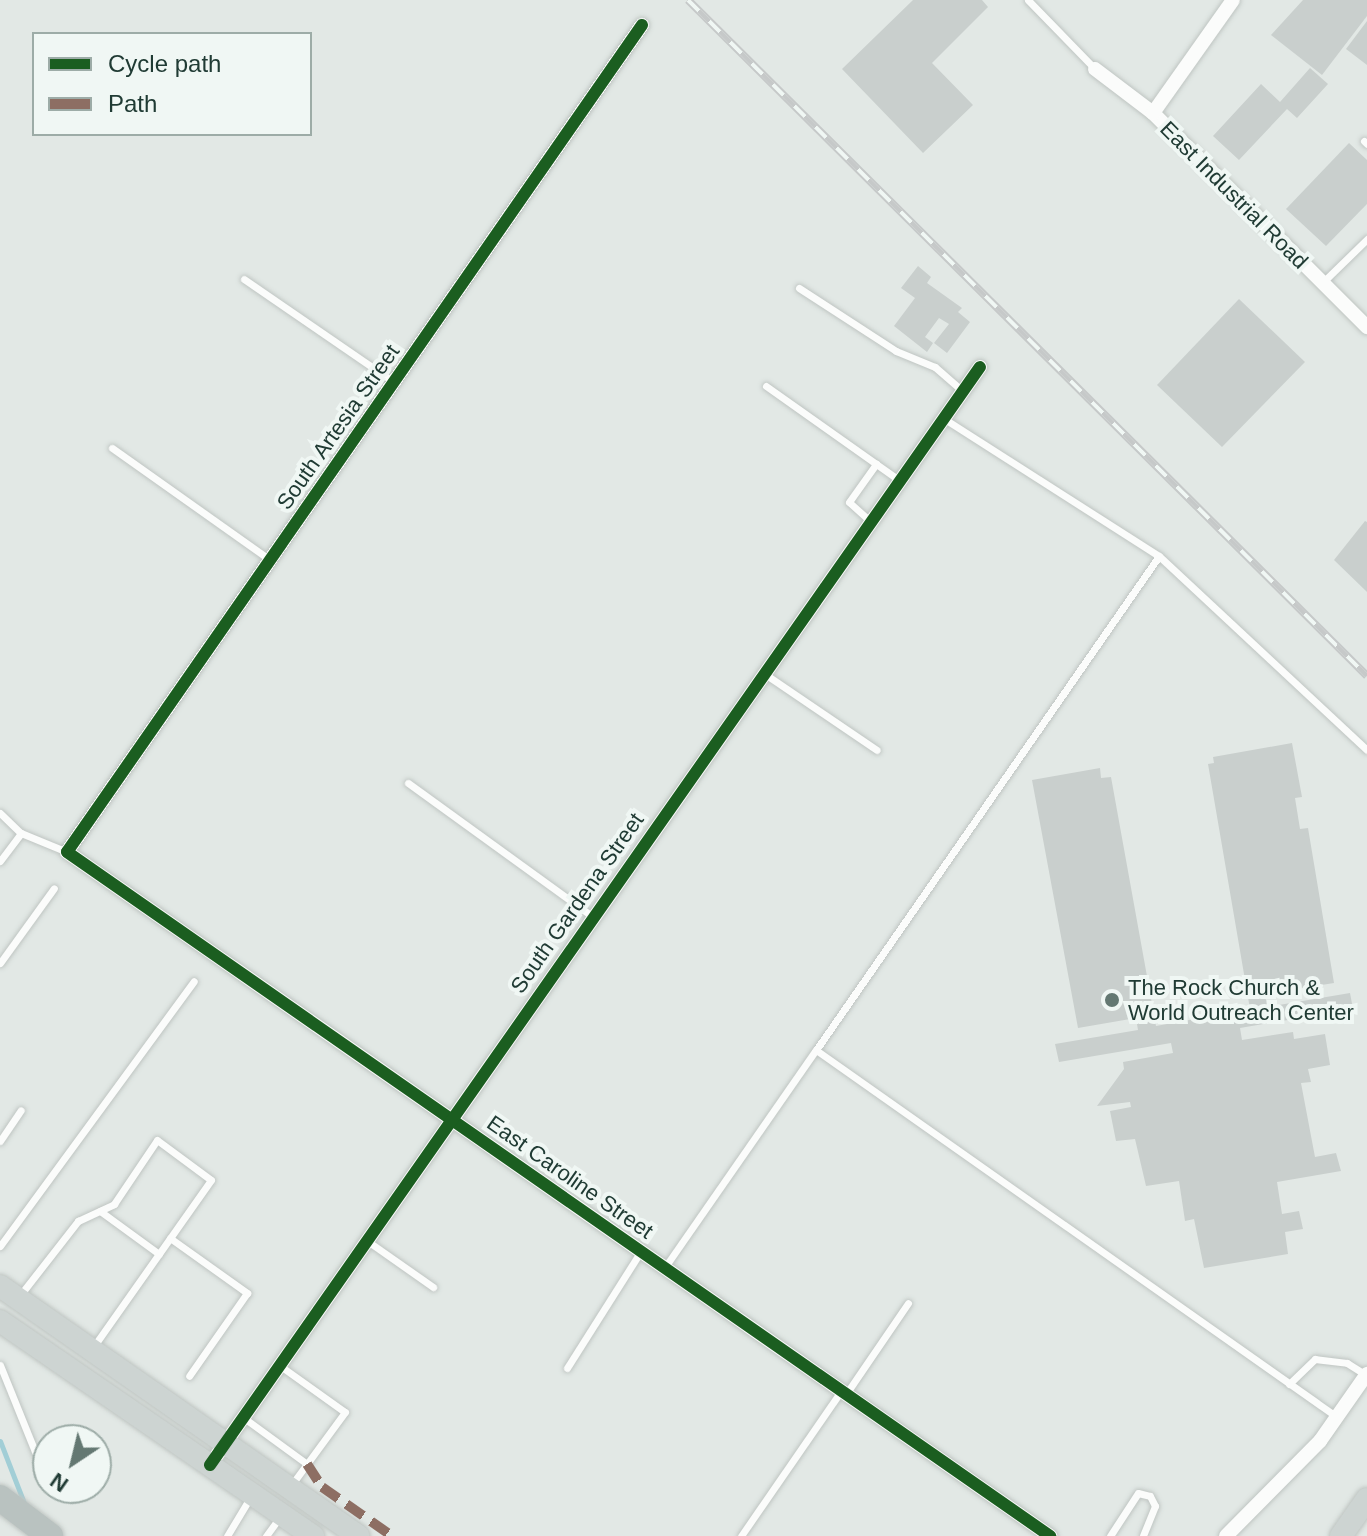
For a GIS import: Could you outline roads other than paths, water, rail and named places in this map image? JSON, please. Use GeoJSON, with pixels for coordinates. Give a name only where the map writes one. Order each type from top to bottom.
{"type":"FeatureCollection","features":[{"type":"Feature","properties":{"kind":"highway"},"geometry":{"type":"LineString","coordinates":[[0,1498],[50,1536]]}},
{"type":"Feature","properties":{"kind":"main road"},"geometry":{"type":"LineString","coordinates":[[9,1293],[358,1536]]}},
{"type":"Feature","properties":{"kind":"main road"},"geometry":{"type":"LineString","coordinates":[[0,1321],[313,1536]]}},
{"type":"Feature","properties":{"kind":"main road"},"geometry":{"type":"LineString","coordinates":[[1341,1536],[1367,1499]]}},
{"type":"Feature","properties":{"kind":"street"},"geometry":{"type":"LineString","coordinates":[[1153,113],[1233,0]]}},
{"type":"Feature","properties":{"kind":"street","name":"South Artesia Street"},"geometry":{"type":"LineString","coordinates":[[67,852],[642,25]]}},
{"type":"Feature","properties":{"kind":"street","name":"East Industrial Road"},"geometry":{"type":"LineString","coordinates":[[1095,69],[1153,113],[1367,327]]}},
{"type":"Feature","properties":{"kind":"street","name":"South Gardena Street"},"geometry":{"type":"LineString","coordinates":[[210,1465],[449,1118],[980,367]]}},
{"type":"Feature","properties":{"kind":"street","name":"East Caroline Street"},"geometry":{"type":"LineString","coordinates":[[67,852],[1050,1536]]}},
{"type":"Feature","properties":{"kind":"street"},"geometry":{"type":"LineString","coordinates":[[1226,1536],[1337,1417],[1366,1374]]}},
{"type":"Feature","properties":{"kind":"lane"},"geometry":{"type":"LineString","coordinates":[[1028,0],[1095,69]]}},
{"type":"Feature","properties":{"kind":"lane"},"geometry":{"type":"LineString","coordinates":[[1322,283],[1367,239]]}},
{"type":"Feature","properties":{"kind":"lane"},"geometry":{"type":"LineString","coordinates":[[244,279],[394,382]]}},
{"type":"Feature","properties":{"kind":"lane"},"geometry":{"type":"LineString","coordinates":[[799,288],[896,351],[935,367],[963,391]]}},
{"type":"Feature","properties":{"kind":"lane"},"geometry":{"type":"LineString","coordinates":[[766,386],[899,480]]}},
{"type":"Feature","properties":{"kind":"lane"},"geometry":{"type":"LineString","coordinates":[[943,418],[1159,556],[1367,750]]}},
{"type":"Feature","properties":{"kind":"lane"},"geometry":{"type":"LineString","coordinates":[[112,448],[270,560]]}},
{"type":"Feature","properties":{"kind":"lane"},"geometry":{"type":"LineString","coordinates":[[870,521],[849,502],[876,464]]}},
{"type":"Feature","properties":{"kind":"lane"},"geometry":{"type":"LineString","coordinates":[[665,1268],[1159,556]]}},
{"type":"Feature","properties":{"kind":"lane"},"geometry":{"type":"LineString","coordinates":[[764,672],[877,750]]}},
{"type":"Feature","properties":{"kind":"lane"},"geometry":{"type":"LineString","coordinates":[[408,783],[592,916]]}},
{"type":"Feature","properties":{"kind":"lane"},"geometry":{"type":"LineString","coordinates":[[0,813],[21,833],[67,852]]}},
{"type":"Feature","properties":{"kind":"lane"},"geometry":{"type":"LineString","coordinates":[[0,861],[21,833]]}},
{"type":"Feature","properties":{"kind":"lane"},"geometry":{"type":"LineString","coordinates":[[0,963],[54,888]]}},
{"type":"Feature","properties":{"kind":"lane"},"geometry":{"type":"LineString","coordinates":[[0,1246],[194,981]]}},
{"type":"Feature","properties":{"kind":"lane"},"geometry":{"type":"LineString","coordinates":[[816,1050],[1337,1417]]}},
{"type":"Feature","properties":{"kind":"lane"},"geometry":{"type":"LineString","coordinates":[[0,1141],[21,1110]]}},
{"type":"Feature","properties":{"kind":"lane"},"geometry":{"type":"LineString","coordinates":[[9,1293],[78,1221],[114,1204],[157,1140],[211,1180],[91,1350]]}},
{"type":"Feature","properties":{"kind":"lane"},"geometry":{"type":"LineString","coordinates":[[100,1211],[159,1254]]}},
{"type":"Feature","properties":{"kind":"lane"},"geometry":{"type":"LineString","coordinates":[[170,1238],[247,1293],[189,1376]]}},
{"type":"Feature","properties":{"kind":"lane"},"geometry":{"type":"LineString","coordinates":[[365,1239],[433,1287]]}},
{"type":"Feature","properties":{"kind":"lane"},"geometry":{"type":"LineString","coordinates":[[567,1368],[641,1251]]}},
{"type":"Feature","properties":{"kind":"lane"},"geometry":{"type":"LineString","coordinates":[[741,1536],[908,1303]]}},
{"type":"Feature","properties":{"kind":"lane"},"geometry":{"type":"LineString","coordinates":[[1289,1384],[1315,1359],[1347,1363],[1366,1374]]}},
{"type":"Feature","properties":{"kind":"lane"},"geometry":{"type":"LineString","coordinates":[[0,1365],[32,1444]]}},
{"type":"Feature","properties":{"kind":"lane"},"geometry":{"type":"LineString","coordinates":[[279,1365],[345,1412],[289,1489]]}},
{"type":"Feature","properties":{"kind":"lane"},"geometry":{"type":"LineString","coordinates":[[243,1417],[307,1464]]}},
{"type":"Feature","properties":{"kind":"lane"},"geometry":{"type":"LineString","coordinates":[[1110,1536],[1138,1493],[1150,1496],[1155,1506],[1143,1536]]}},
{"type":"Feature","properties":{"kind":"lane"},"geometry":{"type":"LineString","coordinates":[[227,1536],[253,1494]]}},
{"type":"Feature","properties":{"kind":"lane"},"geometry":{"type":"LineString","coordinates":[[266,1536],[281,1514]]}},
{"type":"Feature","properties":{"kind":"waterway"},"geometry":{"type":"LineString","coordinates":[[0,1441],[24,1503]]}},
{"type":"Feature","properties":{"kind":"railway"},"geometry":{"type":"LineString","coordinates":[[688,0],[1367,676]]}},
{"type":"Feature","properties":{"kind":"place","name":"The Rock Church & World Outreach Center"},"geometry":{"type":"Point","coordinates":[1112,1000]}}]}
